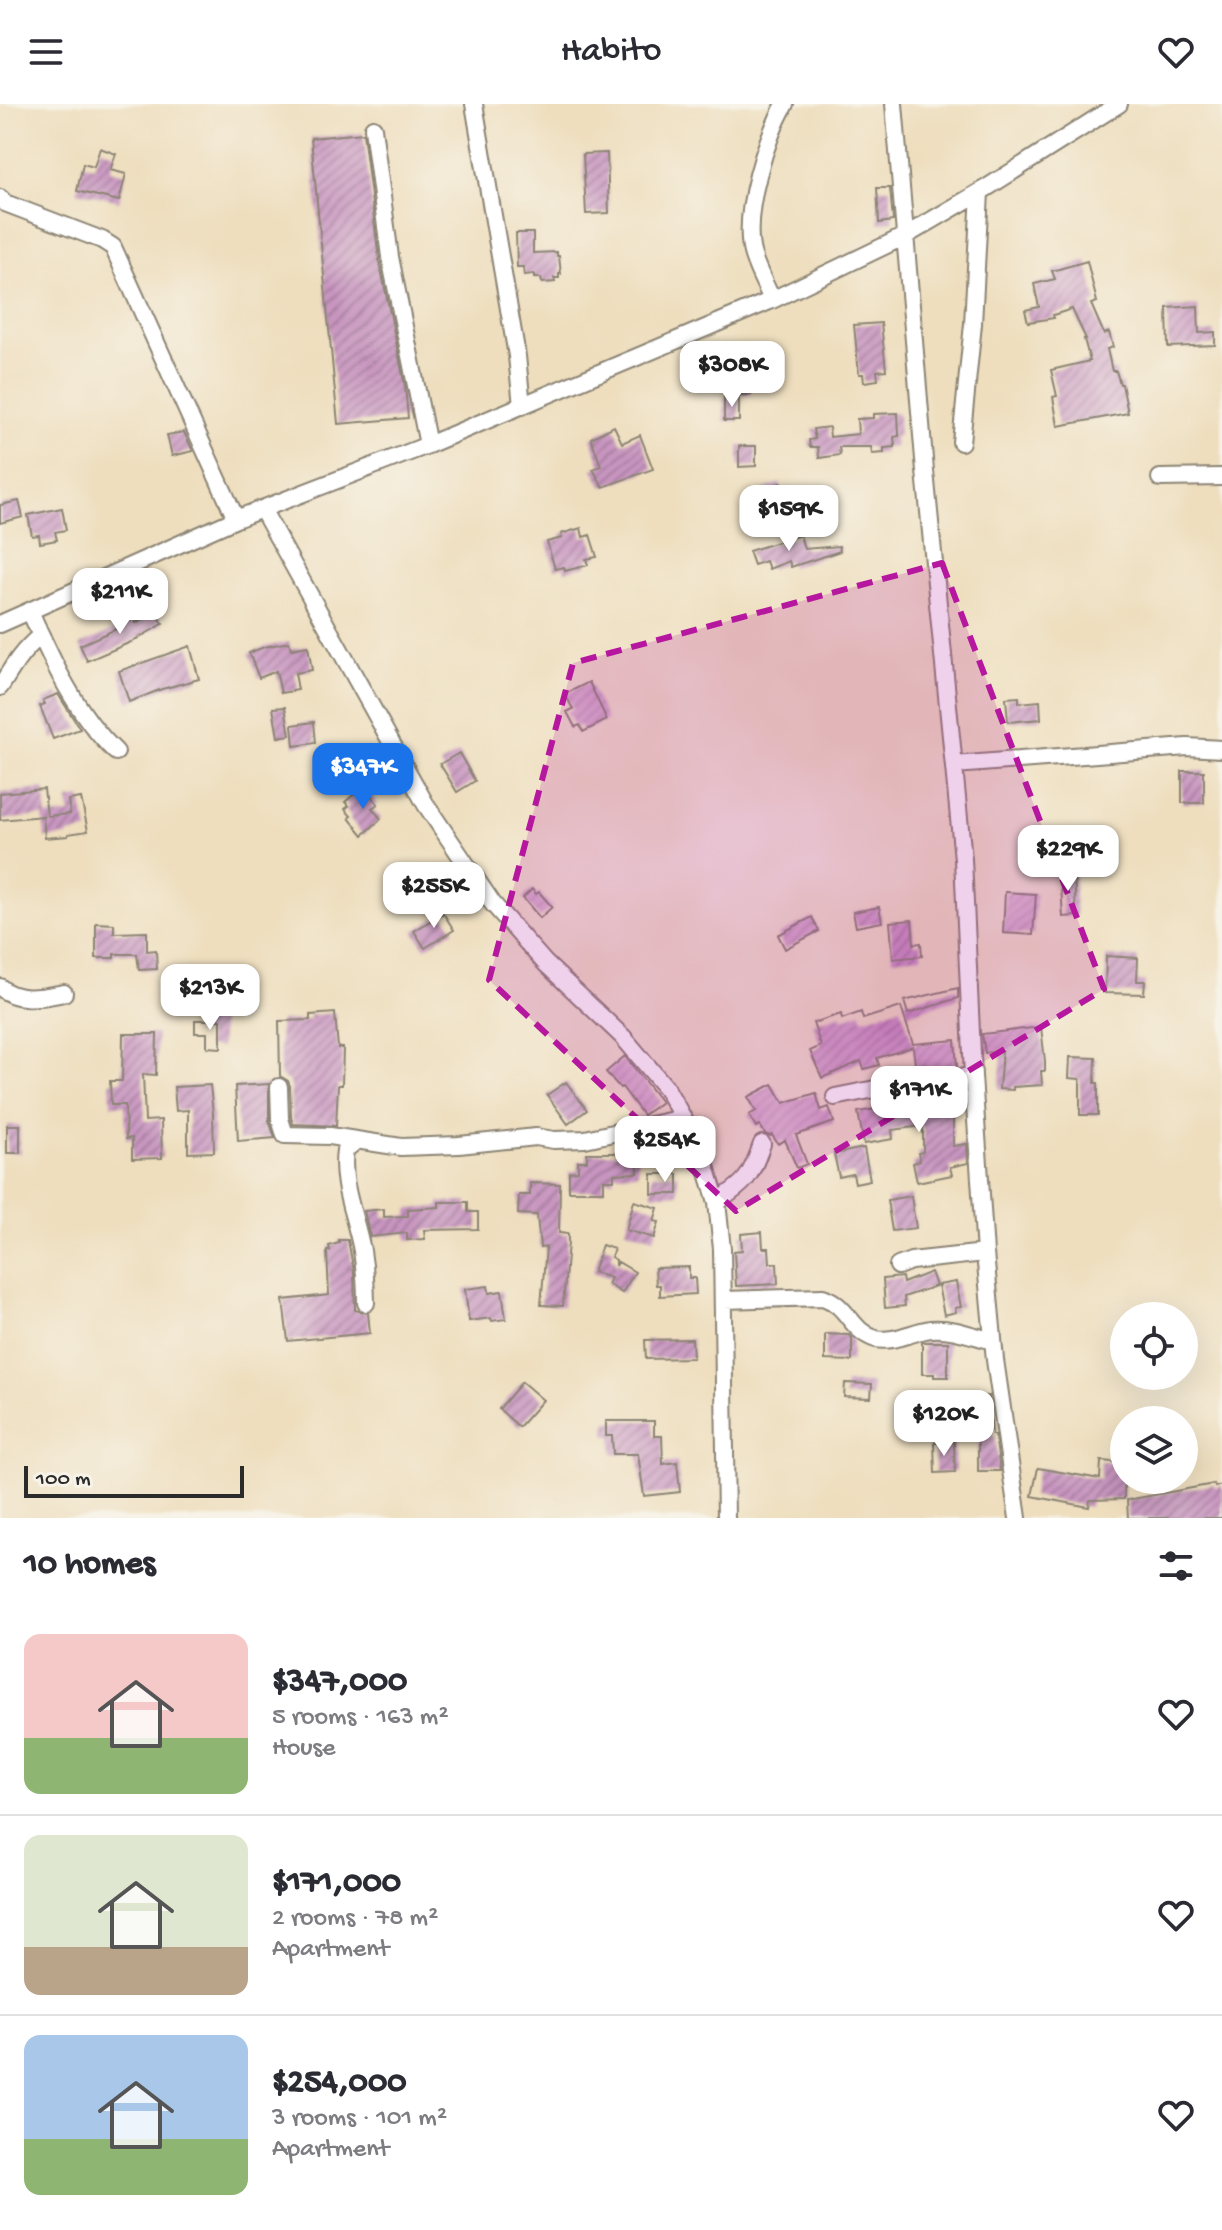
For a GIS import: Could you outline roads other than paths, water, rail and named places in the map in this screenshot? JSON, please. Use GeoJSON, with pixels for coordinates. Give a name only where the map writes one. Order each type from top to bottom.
{"type":"FeatureCollection","features":[{"type":"Feature","properties":{"kind":"street"},"geometry":{"type":"LineString","coordinates":[[474,104],[517,356],[522,406]]}},
{"type":"Feature","properties":{"kind":"street"},"geometry":{"type":"LineString","coordinates":[[772,300],[751,251],[752,201],[775,121],[785,104]]}},
{"type":"Feature","properties":{"kind":"street"},"geometry":{"type":"LineString","coordinates":[[894,104],[963,859],[985,1253],[993,1341],[1018,1518]]}},
{"type":"Feature","properties":{"kind":"street"},"geometry":{"type":"LineString","coordinates":[[0,624],[236,519],[428,445],[772,300],[905,236],[1119,104]]}},
{"type":"Feature","properties":{"kind":"street"},"geometry":{"type":"LineString","coordinates":[[373,128],[390,257],[428,445]]}},
{"type":"Feature","properties":{"kind":"street"},"geometry":{"type":"LineString","coordinates":[[961,442],[973,324],[980,192]]}},
{"type":"Feature","properties":{"kind":"street"},"geometry":{"type":"LineString","coordinates":[[0,198],[5,203],[113,247],[236,519]]}},
{"type":"Feature","properties":{"kind":"street"},"geometry":{"type":"LineString","coordinates":[[1160,478],[1222,477]]}},
{"type":"Feature","properties":{"kind":"street"},"geometry":{"type":"LineString","coordinates":[[262,509],[426,805],[493,904],[545,963],[623,1037],[666,1088],[701,1150],[717,1202],[722,1249],[726,1518]]}},
{"type":"Feature","properties":{"kind":"street"},"geometry":{"type":"LineString","coordinates":[[30,611],[85,718],[116,752]]}},
{"type":"Feature","properties":{"kind":"street"},"geometry":{"type":"LineString","coordinates":[[0,687],[24,649],[41,635]]}},
{"type":"Feature","properties":{"kind":"street"},"geometry":{"type":"LineString","coordinates":[[954,765],[1187,747],[1222,749]]}},
{"type":"Feature","properties":{"kind":"street"},"geometry":{"type":"LineString","coordinates":[[0,987],[13,996],[64,993]]}},
{"type":"Feature","properties":{"kind":"street"},"geometry":{"type":"LineString","coordinates":[[835,1097],[973,1076]]}},
{"type":"Feature","properties":{"kind":"street"},"geometry":{"type":"LineString","coordinates":[[279,1087],[280,1119],[285,1135],[330,1136],[401,1147],[536,1137],[585,1139],[683,1118]]}},
{"type":"Feature","properties":{"kind":"street"},"geometry":{"type":"LineString","coordinates":[[356,1141],[345,1150],[343,1176],[362,1250],[366,1303]]}},
{"type":"Feature","properties":{"kind":"street"},"geometry":{"type":"LineString","coordinates":[[717,1202],[742,1186],[753,1172],[762,1144]]}},
{"type":"Feature","properties":{"kind":"street"},"geometry":{"type":"LineString","coordinates":[[898,1266],[911,1261],[985,1253]]}},
{"type":"Feature","properties":{"kind":"street"},"geometry":{"type":"LineString","coordinates":[[724,1300],[823,1297],[836,1302],[857,1328],[876,1339],[945,1329],[993,1341]]}}]}
